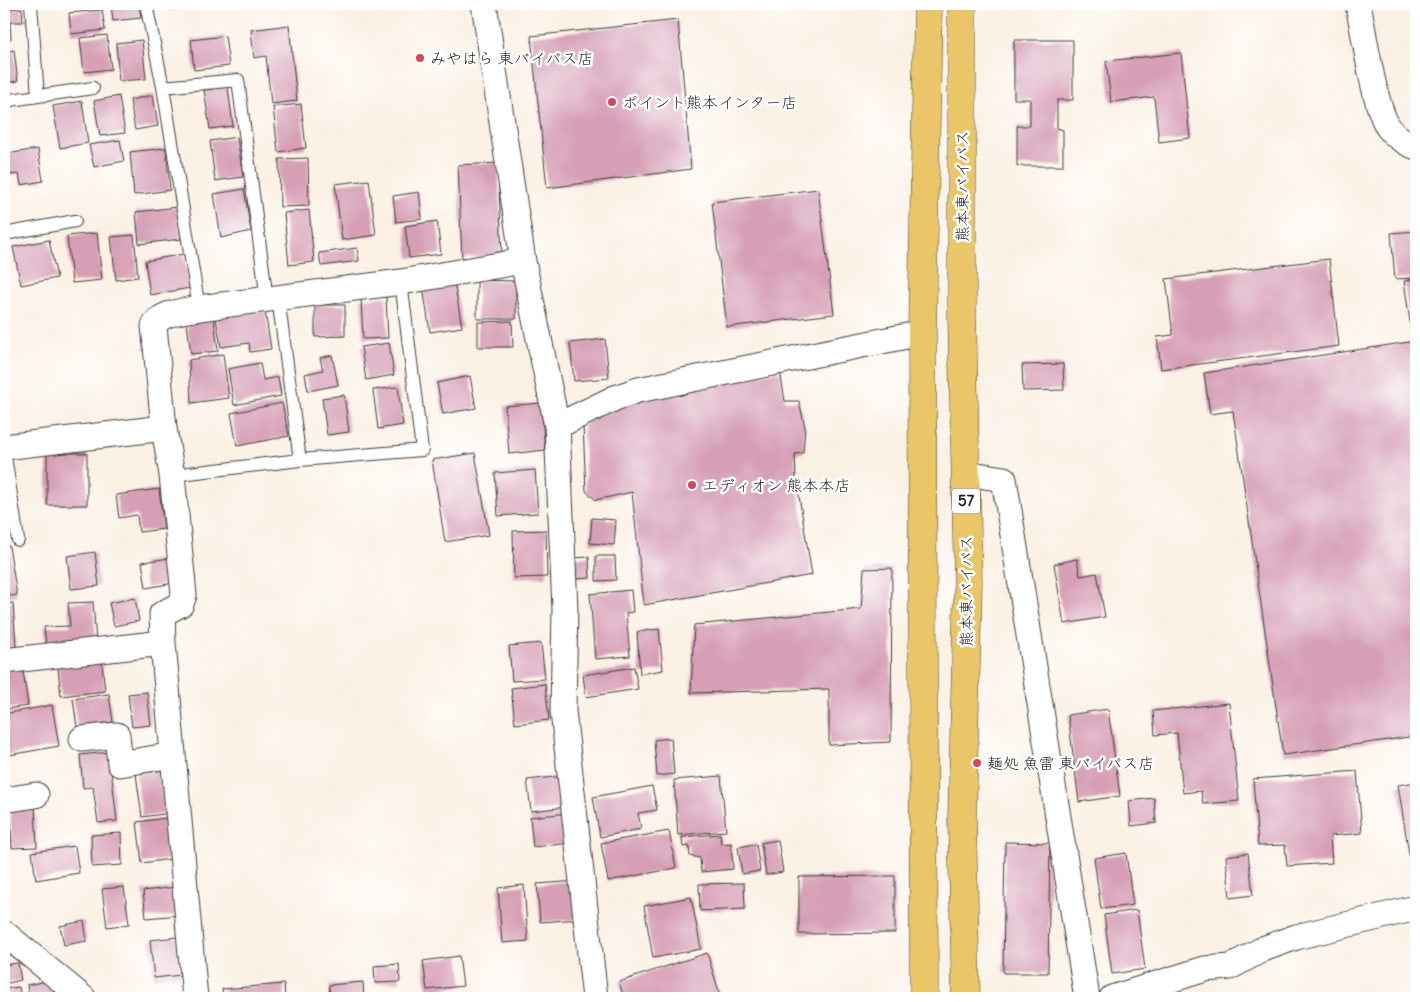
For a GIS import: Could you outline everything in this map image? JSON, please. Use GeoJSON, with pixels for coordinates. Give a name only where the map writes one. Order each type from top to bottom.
{"type":"FeatureCollection","features":[{"type":"Feature","properties":{"kind":"highway"},"geometry":{"type":"LineString","coordinates":[[924,998],[922,333],[928,4]]}},
{"type":"Feature","properties":{"kind":"highway","name":"熊本東バイパス"},"geometry":{"type":"LineString","coordinates":[[962,4],[962,315],[968,582],[962,819],[966,998]]}},
{"type":"Feature","properties":{"kind":"street"},"geometry":{"type":"LineString","coordinates":[[484,4],[523,261],[556,426],[565,609],[563,711],[595,998]]}},
{"type":"Feature","properties":{"kind":"street"},"geometry":{"type":"LineString","coordinates":[[1358,4],[1375,87],[1385,120],[1393,133],[1416,147]]}},
{"type":"Feature","properties":{"kind":"street"},"geometry":{"type":"LineString","coordinates":[[194,998],[172,755],[162,614],[181,604],[184,595],[154,326],[161,318],[200,308],[401,282],[523,261]]}},
{"type":"Feature","properties":{"kind":"street"},"geometry":{"type":"LineString","coordinates":[[556,426],[615,398],[638,390],[922,333]]}},
{"type":"Feature","properties":{"kind":"street"},"geometry":{"type":"LineString","coordinates":[[4,449],[164,428]]}},
{"type":"Feature","properties":{"kind":"street"},"geometry":{"type":"LineString","coordinates":[[966,473],[1004,479],[1087,998]]}},
{"type":"Feature","properties":{"kind":"street"},"geometry":{"type":"LineString","coordinates":[[4,662],[163,643]]}},
{"type":"Feature","properties":{"kind":"street"},"geometry":{"type":"LineString","coordinates":[[82,739],[116,735],[120,764],[172,755]]}},
{"type":"Feature","properties":{"kind":"street"},"geometry":{"type":"LineString","coordinates":[[4,800],[36,795]]}},
{"type":"Feature","properties":{"kind":"street"},"geometry":{"type":"LineString","coordinates":[[1112,998],[1205,968],[1230,967],[1263,949],[1296,937],[1416,908]]}},
{"type":"Feature","properties":{"kind":"street"},"geometry":{"type":"LineString","coordinates":[[4,933],[83,998]]}},
{"type":"Feature","properties":{"kind":"lane"},"geometry":{"type":"LineString","coordinates":[[31,4],[38,96]]}},
{"type":"Feature","properties":{"kind":"lane"},"geometry":{"type":"LineString","coordinates":[[146,4],[163,87],[200,308]]}},
{"type":"Feature","properties":{"kind":"lane"},"geometry":{"type":"LineString","coordinates":[[163,87],[238,80],[272,299],[300,460]]}},
{"type":"Feature","properties":{"kind":"lane"},"geometry":{"type":"LineString","coordinates":[[4,101],[93,88]]}},
{"type":"Feature","properties":{"kind":"lane"},"geometry":{"type":"LineString","coordinates":[[4,234],[76,221]]}},
{"type":"Feature","properties":{"kind":"lane"},"geometry":{"type":"LineString","coordinates":[[172,475],[300,460],[422,450],[401,282]]}},
{"type":"Feature","properties":{"kind":"lane"},"geometry":{"type":"LineString","coordinates":[[4,449],[18,540]]}},
{"type":"Feature","properties":{"kind":"building"},"geometry":{"type":"Polygon","coordinates":[[[111,4],[139,4],[141,18],[113,21],[111,4]]]}},
{"type":"Feature","properties":{"kind":"building"},"geometry":{"type":"Polygon","coordinates":[[[169,4],[196,4],[197,8],[170,10],[169,4]]]}},
{"type":"Feature","properties":{"kind":"building"},"geometry":{"type":"Polygon","coordinates":[[[22,8],[23,22],[10,22],[11,39],[4,39],[4,9],[22,8]]]}},
{"type":"Feature","properties":{"kind":"building"},"geometry":{"type":"Polygon","coordinates":[[[102,10],[105,30],[71,34],[69,13],[102,10]]]}},
{"type":"Feature","properties":{"kind":"building","name":"ポイント熊本インター店"},"geometry":{"type":"Polygon","coordinates":[[[678,20],[691,169],[547,188],[531,36],[678,20]]]}},
{"type":"Feature","properties":{"kind":"building"},"geometry":{"type":"Polygon","coordinates":[[[289,25],[297,101],[271,104],[266,56],[254,58],[251,30],[289,25]]]}},
{"type":"Feature","properties":{"kind":"building"},"geometry":{"type":"Polygon","coordinates":[[[107,35],[111,69],[84,72],[80,38],[107,35]]]}},
{"type":"Feature","properties":{"kind":"building"},"geometry":{"type":"Polygon","coordinates":[[[225,36],[229,66],[194,70],[191,40],[225,36]]]}},
{"type":"Feature","properties":{"kind":"building"},"geometry":{"type":"Polygon","coordinates":[[[142,40],[146,79],[119,81],[116,43],[142,40]]]}},
{"type":"Feature","properties":{"kind":"building"},"geometry":{"type":"Polygon","coordinates":[[[1014,40],[1073,40],[1073,100],[1057,100],[1057,128],[1063,130],[1063,166],[1017,166],[1017,126],[1030,126],[1030,99],[1014,99],[1014,40]]]}},
{"type":"Feature","properties":{"kind":"building"},"geometry":{"type":"Polygon","coordinates":[[[14,50],[18,81],[4,83],[4,52],[14,50]]]}},
{"type":"Feature","properties":{"kind":"building"},"geometry":{"type":"Polygon","coordinates":[[[1181,53],[1190,138],[1159,142],[1154,97],[1111,102],[1106,61],[1181,53]]]}},
{"type":"Feature","properties":{"kind":"building"},"geometry":{"type":"Polygon","coordinates":[[[228,87],[233,126],[210,129],[204,90],[228,87]]]}},
{"type":"Feature","properties":{"kind":"building"},"geometry":{"type":"Polygon","coordinates":[[[153,95],[158,126],[135,130],[130,100],[153,95]]]}},
{"type":"Feature","properties":{"kind":"building"},"geometry":{"type":"Polygon","coordinates":[[[119,96],[125,133],[100,136],[94,101],[119,96]]]}},
{"type":"Feature","properties":{"kind":"building"},"geometry":{"type":"Polygon","coordinates":[[[82,101],[88,143],[60,148],[53,106],[82,101]]]}},
{"type":"Feature","properties":{"kind":"building"},"geometry":{"type":"Polygon","coordinates":[[[301,104],[306,148],[278,152],[273,107],[301,104]]]}},
{"type":"Feature","properties":{"kind":"building"},"geometry":{"type":"Polygon","coordinates":[[[237,137],[243,177],[215,181],[210,141],[237,137]]]}},
{"type":"Feature","properties":{"kind":"building"},"geometry":{"type":"Polygon","coordinates":[[[120,140],[124,161],[94,167],[89,145],[120,140]]]}},
{"type":"Feature","properties":{"kind":"building"},"geometry":{"type":"Polygon","coordinates":[[[166,148],[170,190],[134,195],[130,152],[166,148]]]}},
{"type":"Feature","properties":{"kind":"building"},"geometry":{"type":"Polygon","coordinates":[[[38,149],[43,181],[21,185],[19,174],[9,175],[6,154],[38,149]]]}},
{"type":"Feature","properties":{"kind":"building"},"geometry":{"type":"Polygon","coordinates":[[[308,158],[309,206],[280,207],[279,159],[308,158]]]}},
{"type":"Feature","properties":{"kind":"building"},"geometry":{"type":"Polygon","coordinates":[[[498,163],[502,256],[462,258],[458,165],[498,163]]]}},
{"type":"Feature","properties":{"kind":"building"},"geometry":{"type":"Polygon","coordinates":[[[369,180],[376,235],[342,240],[335,184],[369,180]]]}},
{"type":"Feature","properties":{"kind":"building"},"geometry":{"type":"Polygon","coordinates":[[[244,189],[251,231],[221,238],[214,194],[244,189]]]}},
{"type":"Feature","properties":{"kind":"building"},"geometry":{"type":"Polygon","coordinates":[[[818,189],[834,314],[727,327],[712,202],[818,189]]]}},
{"type":"Feature","properties":{"kind":"building"},"geometry":{"type":"Polygon","coordinates":[[[419,192],[422,219],[396,222],[393,196],[419,192]]]}},
{"type":"Feature","properties":{"kind":"building"},"geometry":{"type":"Polygon","coordinates":[[[177,207],[181,239],[139,244],[136,212],[177,207]]]}},
{"type":"Feature","properties":{"kind":"building"},"geometry":{"type":"Polygon","coordinates":[[[309,210],[314,262],[289,265],[284,213],[309,210]]]}},
{"type":"Feature","properties":{"kind":"building"},"geometry":{"type":"Polygon","coordinates":[[[437,221],[441,254],[409,258],[405,226],[437,221]]]}},
{"type":"Feature","properties":{"kind":"building"},"geometry":{"type":"Polygon","coordinates":[[[1416,231],[1416,265],[1411,265],[1413,278],[1395,279],[1391,233],[1416,231]]]}},
{"type":"Feature","properties":{"kind":"building"},"geometry":{"type":"Polygon","coordinates":[[[97,233],[102,280],[72,283],[67,236],[97,233]]]}},
{"type":"Feature","properties":{"kind":"building"},"geometry":{"type":"Polygon","coordinates":[[[134,235],[138,277],[116,280],[111,237],[134,235]]]}},
{"type":"Feature","properties":{"kind":"building"},"geometry":{"type":"Polygon","coordinates":[[[49,240],[57,278],[21,285],[13,247],[49,240]]]}},
{"type":"Feature","properties":{"kind":"building"},"geometry":{"type":"Polygon","coordinates":[[[357,248],[359,261],[321,266],[319,253],[357,248]]]}},
{"type":"Feature","properties":{"kind":"building"},"geometry":{"type":"Polygon","coordinates":[[[184,254],[190,288],[150,295],[145,261],[184,254]]]}},
{"type":"Feature","properties":{"kind":"building"},"geometry":{"type":"Polygon","coordinates":[[[1329,259],[1339,346],[1161,369],[1157,337],[1173,335],[1166,279],[1329,259]]]}},
{"type":"Feature","properties":{"kind":"building"},"geometry":{"type":"Polygon","coordinates":[[[1416,279],[1416,335],[1412,336],[1404,281],[1416,279]]]}},
{"type":"Feature","properties":{"kind":"building"},"geometry":{"type":"Polygon","coordinates":[[[477,280],[516,281],[516,319],[477,319],[477,280]]]}},
{"type":"Feature","properties":{"kind":"building"},"geometry":{"type":"Polygon","coordinates":[[[454,281],[462,327],[430,332],[423,287],[454,281]]]}},
{"type":"Feature","properties":{"kind":"building"},"geometry":{"type":"Polygon","coordinates":[[[386,297],[388,338],[363,339],[361,299],[386,297]]]}},
{"type":"Feature","properties":{"kind":"building"},"geometry":{"type":"Polygon","coordinates":[[[315,305],[345,305],[345,336],[315,337],[315,305]]]}},
{"type":"Feature","properties":{"kind":"building"},"geometry":{"type":"Polygon","coordinates":[[[213,311],[218,351],[191,354],[186,315],[213,311]]]}},
{"type":"Feature","properties":{"kind":"building"},"geometry":{"type":"Polygon","coordinates":[[[265,311],[271,349],[250,352],[249,343],[221,347],[216,318],[265,311]]]}},
{"type":"Feature","properties":{"kind":"building"},"geometry":{"type":"Polygon","coordinates":[[[512,321],[513,347],[478,347],[478,322],[512,321]]]}},
{"type":"Feature","properties":{"kind":"building"},"geometry":{"type":"Polygon","coordinates":[[[605,339],[609,378],[574,381],[570,343],[605,339]]]}},
{"type":"Feature","properties":{"kind":"building"},"geometry":{"type":"Polygon","coordinates":[[[1416,341],[1416,736],[1283,755],[1233,411],[1210,414],[1204,373],[1416,341]]]}},
{"type":"Feature","properties":{"kind":"building"},"geometry":{"type":"Polygon","coordinates":[[[389,343],[394,375],[366,380],[361,347],[389,343]]]}},
{"type":"Feature","properties":{"kind":"building"},"geometry":{"type":"Polygon","coordinates":[[[223,354],[229,398],[191,403],[189,360],[223,354]]]}},
{"type":"Feature","properties":{"kind":"building"},"geometry":{"type":"Polygon","coordinates":[[[332,355],[338,385],[308,391],[305,374],[323,370],[320,358],[332,355]]]}},
{"type":"Feature","properties":{"kind":"building"},"geometry":{"type":"Polygon","coordinates":[[[260,363],[263,380],[278,377],[281,396],[234,405],[228,369],[260,363]]]}},
{"type":"Feature","properties":{"kind":"building"},"geometry":{"type":"Polygon","coordinates":[[[1063,364],[1064,390],[1023,391],[1022,365],[1063,364]]]}},
{"type":"Feature","properties":{"kind":"building","name":"エディオン 熊本本店"},"geometry":{"type":"Polygon","coordinates":[[[780,371],[785,401],[799,401],[805,427],[803,453],[795,454],[796,478],[812,575],[644,605],[632,492],[596,500],[586,491],[583,425],[634,397],[683,395],[682,387],[780,371]]]}},
{"type":"Feature","properties":{"kind":"building"},"geometry":{"type":"Polygon","coordinates":[[[470,376],[476,408],[443,414],[437,383],[470,376]]]}},
{"type":"Feature","properties":{"kind":"building"},"geometry":{"type":"Polygon","coordinates":[[[398,387],[403,425],[378,429],[373,390],[398,387]]]}},
{"type":"Feature","properties":{"kind":"building"},"geometry":{"type":"Polygon","coordinates":[[[344,395],[349,432],[327,435],[322,398],[344,395]]]}},
{"type":"Feature","properties":{"kind":"building"},"geometry":{"type":"Polygon","coordinates":[[[282,403],[289,436],[237,446],[231,413],[282,403]]]}},
{"type":"Feature","properties":{"kind":"building"},"geometry":{"type":"Polygon","coordinates":[[[541,403],[545,450],[509,454],[505,406],[541,403]]]}},
{"type":"Feature","properties":{"kind":"building"},"geometry":{"type":"Polygon","coordinates":[[[47,453],[87,453],[87,505],[47,505],[47,453]]]}},
{"type":"Feature","properties":{"kind":"building"},"geometry":{"type":"Polygon","coordinates":[[[475,453],[489,535],[445,542],[432,460],[475,453]]]}},
{"type":"Feature","properties":{"kind":"building"},"geometry":{"type":"Polygon","coordinates":[[[535,470],[538,513],[498,516],[495,473],[535,470]]]}},
{"type":"Feature","properties":{"kind":"building"},"geometry":{"type":"Polygon","coordinates":[[[159,489],[164,529],[139,532],[137,515],[119,518],[116,495],[159,489]]]}},
{"type":"Feature","properties":{"kind":"building"},"geometry":{"type":"Polygon","coordinates":[[[592,518],[616,520],[614,545],[590,543],[592,518]]]}},
{"type":"Feature","properties":{"kind":"building"},"geometry":{"type":"Polygon","coordinates":[[[546,530],[547,577],[514,578],[513,531],[546,530]]]}},
{"type":"Feature","properties":{"kind":"building"},"geometry":{"type":"Polygon","coordinates":[[[4,546],[9,546],[17,595],[4,597],[4,546]]]}},
{"type":"Feature","properties":{"kind":"building"},"geometry":{"type":"Polygon","coordinates":[[[95,552],[99,586],[71,589],[67,556],[95,552]]]}},
{"type":"Feature","properties":{"kind":"building"},"geometry":{"type":"Polygon","coordinates":[[[596,556],[615,556],[616,580],[596,581],[596,556]]]}},
{"type":"Feature","properties":{"kind":"building"},"geometry":{"type":"Polygon","coordinates":[[[589,557],[590,578],[574,579],[572,558],[589,557]]]}},
{"type":"Feature","properties":{"kind":"building"},"geometry":{"type":"Polygon","coordinates":[[[170,558],[174,583],[146,588],[142,562],[170,558]]]}},
{"type":"Feature","properties":{"kind":"building"},"geometry":{"type":"Polygon","coordinates":[[[1077,559],[1080,576],[1097,573],[1105,617],[1064,624],[1054,564],[1077,559]]]}},
{"type":"Feature","properties":{"kind":"building"},"geometry":{"type":"Polygon","coordinates":[[[892,568],[891,742],[829,745],[829,689],[691,693],[694,625],[861,609],[864,569],[892,568]]]}},
{"type":"Feature","properties":{"kind":"building"},"geometry":{"type":"Polygon","coordinates":[[[631,590],[633,612],[626,613],[630,656],[595,659],[590,594],[631,590]]]}},
{"type":"Feature","properties":{"kind":"building"},"geometry":{"type":"Polygon","coordinates":[[[135,598],[139,621],[114,626],[109,603],[135,598]]]}},
{"type":"Feature","properties":{"kind":"building"},"geometry":{"type":"Polygon","coordinates":[[[93,602],[96,642],[46,646],[44,627],[70,626],[68,603],[93,602]]]}},
{"type":"Feature","properties":{"kind":"building"},"geometry":{"type":"Polygon","coordinates":[[[13,603],[16,647],[4,648],[4,604],[13,603]]]}},
{"type":"Feature","properties":{"kind":"building"},"geometry":{"type":"Polygon","coordinates":[[[659,629],[663,670],[640,674],[637,632],[659,629]]]}},
{"type":"Feature","properties":{"kind":"building"},"geometry":{"type":"Polygon","coordinates":[[[541,643],[545,679],[512,681],[509,646],[541,643]]]}},
{"type":"Feature","properties":{"kind":"building"},"geometry":{"type":"Polygon","coordinates":[[[101,654],[105,691],[61,696],[57,659],[101,654]]]}},
{"type":"Feature","properties":{"kind":"building"},"geometry":{"type":"Polygon","coordinates":[[[22,664],[28,706],[4,709],[4,667],[22,664]]]}},
{"type":"Feature","properties":{"kind":"building"},"geometry":{"type":"Polygon","coordinates":[[[634,667],[638,689],[586,697],[583,675],[634,667]]]}},
{"type":"Feature","properties":{"kind":"building"},"geometry":{"type":"Polygon","coordinates":[[[545,684],[549,720],[515,724],[511,688],[545,684]]]}},
{"type":"Feature","properties":{"kind":"building"},"geometry":{"type":"Polygon","coordinates":[[[147,692],[151,725],[132,727],[128,694],[147,692]]]}},
{"type":"Feature","properties":{"kind":"building"},"geometry":{"type":"Polygon","coordinates":[[[109,694],[113,722],[77,727],[73,699],[109,694]]]}},
{"type":"Feature","properties":{"kind":"building"},"geometry":{"type":"Polygon","coordinates":[[[1229,703],[1239,801],[1203,804],[1201,791],[1183,793],[1177,733],[1155,735],[1153,711],[1229,703]]]}},
{"type":"Feature","properties":{"kind":"building"},"geometry":{"type":"Polygon","coordinates":[[[52,705],[59,746],[4,756],[4,714],[52,705]]]}},
{"type":"Feature","properties":{"kind":"building"},"geometry":{"type":"Polygon","coordinates":[[[1108,709],[1120,796],[1079,802],[1068,715],[1108,709]]]}},
{"type":"Feature","properties":{"kind":"building"},"geometry":{"type":"Polygon","coordinates":[[[671,738],[674,774],[657,776],[654,740],[671,738]]]}},
{"type":"Feature","properties":{"kind":"building"},"geometry":{"type":"Polygon","coordinates":[[[109,752],[117,821],[98,823],[93,787],[83,788],[80,755],[109,752]]]}},
{"type":"Feature","properties":{"kind":"building"},"geometry":{"type":"Polygon","coordinates":[[[165,770],[171,813],[142,817],[136,774],[165,770]]]}},
{"type":"Feature","properties":{"kind":"building"},"geometry":{"type":"Polygon","coordinates":[[[1357,771],[1362,833],[1330,836],[1332,863],[1287,866],[1285,845],[1258,846],[1253,779],[1357,771]]]}},
{"type":"Feature","properties":{"kind":"building"},"geometry":{"type":"Polygon","coordinates":[[[563,776],[566,807],[531,811],[527,780],[563,776]]]}},
{"type":"Feature","properties":{"kind":"building"},"geometry":{"type":"Polygon","coordinates":[[[721,776],[726,831],[678,835],[674,780],[721,776]]]}},
{"type":"Feature","properties":{"kind":"building"},"geometry":{"type":"Polygon","coordinates":[[[1416,782],[1416,867],[1411,867],[1398,785],[1416,782]]]}},
{"type":"Feature","properties":{"kind":"building"},"geometry":{"type":"Polygon","coordinates":[[[652,786],[657,810],[638,813],[641,829],[600,837],[593,797],[652,786]]]}},
{"type":"Feature","properties":{"kind":"building"},"geometry":{"type":"Polygon","coordinates":[[[1154,798],[1156,823],[1131,826],[1129,801],[1154,798]]]}},
{"type":"Feature","properties":{"kind":"building"},"geometry":{"type":"Polygon","coordinates":[[[35,808],[37,847],[12,848],[10,810],[35,808]]]}},
{"type":"Feature","properties":{"kind":"building"},"geometry":{"type":"Polygon","coordinates":[[[569,813],[572,843],[533,847],[530,817],[569,813]]]}},
{"type":"Feature","properties":{"kind":"building"},"geometry":{"type":"Polygon","coordinates":[[[166,818],[171,859],[142,863],[137,822],[166,818]]]}},
{"type":"Feature","properties":{"kind":"building"},"geometry":{"type":"Polygon","coordinates":[[[669,831],[676,868],[608,881],[601,843],[669,831]]]}},
{"type":"Feature","properties":{"kind":"building"},"geometry":{"type":"Polygon","coordinates":[[[121,833],[122,865],[92,867],[91,835],[121,833]]]}},
{"type":"Feature","properties":{"kind":"building"},"geometry":{"type":"Polygon","coordinates":[[[720,834],[721,844],[731,843],[733,869],[701,872],[700,858],[690,856],[689,846],[683,847],[682,837],[720,834]]]}},
{"type":"Feature","properties":{"kind":"building"},"geometry":{"type":"Polygon","coordinates":[[[778,840],[783,872],[766,875],[761,843],[778,840]]]}},
{"type":"Feature","properties":{"kind":"building"},"geometry":{"type":"Polygon","coordinates":[[[1005,842],[1050,843],[1048,973],[1003,973],[1005,842]]]}},
{"type":"Feature","properties":{"kind":"building"},"geometry":{"type":"Polygon","coordinates":[[[756,844],[760,871],[742,874],[738,847],[756,844]]]}},
{"type":"Feature","properties":{"kind":"building"},"geometry":{"type":"Polygon","coordinates":[[[75,846],[79,873],[36,880],[32,852],[75,846]]]}},
{"type":"Feature","properties":{"kind":"building"},"geometry":{"type":"Polygon","coordinates":[[[1126,853],[1133,905],[1101,909],[1094,858],[1126,853]]]}},
{"type":"Feature","properties":{"kind":"building"},"geometry":{"type":"Polygon","coordinates":[[[1248,853],[1253,895],[1230,898],[1226,856],[1248,853]]]}},
{"type":"Feature","properties":{"kind":"building"},"geometry":{"type":"Polygon","coordinates":[[[895,876],[895,933],[799,934],[799,877],[895,876]]]}},
{"type":"Feature","properties":{"kind":"building"},"geometry":{"type":"Polygon","coordinates":[[[577,881],[580,919],[540,922],[537,884],[577,881]]]}},
{"type":"Feature","properties":{"kind":"building"},"geometry":{"type":"Polygon","coordinates":[[[744,883],[745,909],[700,911],[699,884],[744,883]]]}},
{"type":"Feature","properties":{"kind":"building"},"geometry":{"type":"Polygon","coordinates":[[[524,885],[528,941],[502,943],[498,888],[524,885]]]}},
{"type":"Feature","properties":{"kind":"building"},"geometry":{"type":"Polygon","coordinates":[[[124,887],[129,924],[107,927],[102,889],[124,887]]]}},
{"type":"Feature","properties":{"kind":"building"},"geometry":{"type":"Polygon","coordinates":[[[177,887],[180,915],[146,918],[143,891],[177,887]]]}},
{"type":"Feature","properties":{"kind":"building"},"geometry":{"type":"Polygon","coordinates":[[[691,897],[701,949],[653,958],[644,906],[691,897]]]}},
{"type":"Feature","properties":{"kind":"building"},"geometry":{"type":"Polygon","coordinates":[[[1137,910],[1145,969],[1112,974],[1104,915],[1137,910]]]}},
{"type":"Feature","properties":{"kind":"building"},"geometry":{"type":"Polygon","coordinates":[[[84,921],[87,941],[64,945],[60,926],[84,921]]]}},
{"type":"Feature","properties":{"kind":"building"},"geometry":{"type":"Polygon","coordinates":[[[177,937],[181,975],[154,978],[150,940],[177,937]]]}},
{"type":"Feature","properties":{"kind":"building"},"geometry":{"type":"Polygon","coordinates":[[[707,953],[721,998],[624,998],[619,982],[707,953]]]}},
{"type":"Feature","properties":{"kind":"building"},"geometry":{"type":"Polygon","coordinates":[[[459,956],[463,986],[427,990],[423,961],[459,956]]]}},
{"type":"Feature","properties":{"kind":"building"},"geometry":{"type":"Polygon","coordinates":[[[18,963],[21,980],[4,984],[4,965],[18,963]]]}},
{"type":"Feature","properties":{"kind":"building"},"geometry":{"type":"Polygon","coordinates":[[[399,964],[400,982],[375,983],[374,966],[399,964]]]}},
{"type":"Feature","properties":{"kind":"building"},"geometry":{"type":"Polygon","coordinates":[[[53,980],[56,998],[29,998],[27,985],[53,980]]]}},
{"type":"Feature","properties":{"kind":"building"},"geometry":{"type":"Polygon","coordinates":[[[363,982],[364,998],[330,998],[329,985],[363,982]]]}},
{"type":"Feature","properties":{"kind":"building"},"geometry":{"type":"Polygon","coordinates":[[[284,984],[285,998],[223,998],[222,989],[284,984]]]}},
{"type":"Feature","properties":{"kind":"building"},"geometry":{"type":"Polygon","coordinates":[[[19,987],[21,998],[4,998],[4,989],[19,987]]]}},
{"type":"Feature","properties":{"kind":"building"},"geometry":{"type":"Polygon","coordinates":[[[841,995],[841,998],[804,998],[804,997],[841,995]]]}},
{"type":"Feature","properties":{"kind":"place","name":"みやはら 東バイパス店"},"geometry":{"type":"Point","coordinates":[420,58]}},
{"type":"Feature","properties":{"kind":"place","name":"ポイント熊本インター店"},"geometry":{"type":"Point","coordinates":[612,102]}},
{"type":"Feature","properties":{"kind":"place","name":"エディオン 熊本本店"},"geometry":{"type":"Point","coordinates":[692,485]}},
{"type":"Feature","properties":{"kind":"place","name":"麺処 魚雷 東バイパス店"},"geometry":{"type":"Point","coordinates":[977,763]}}]}
